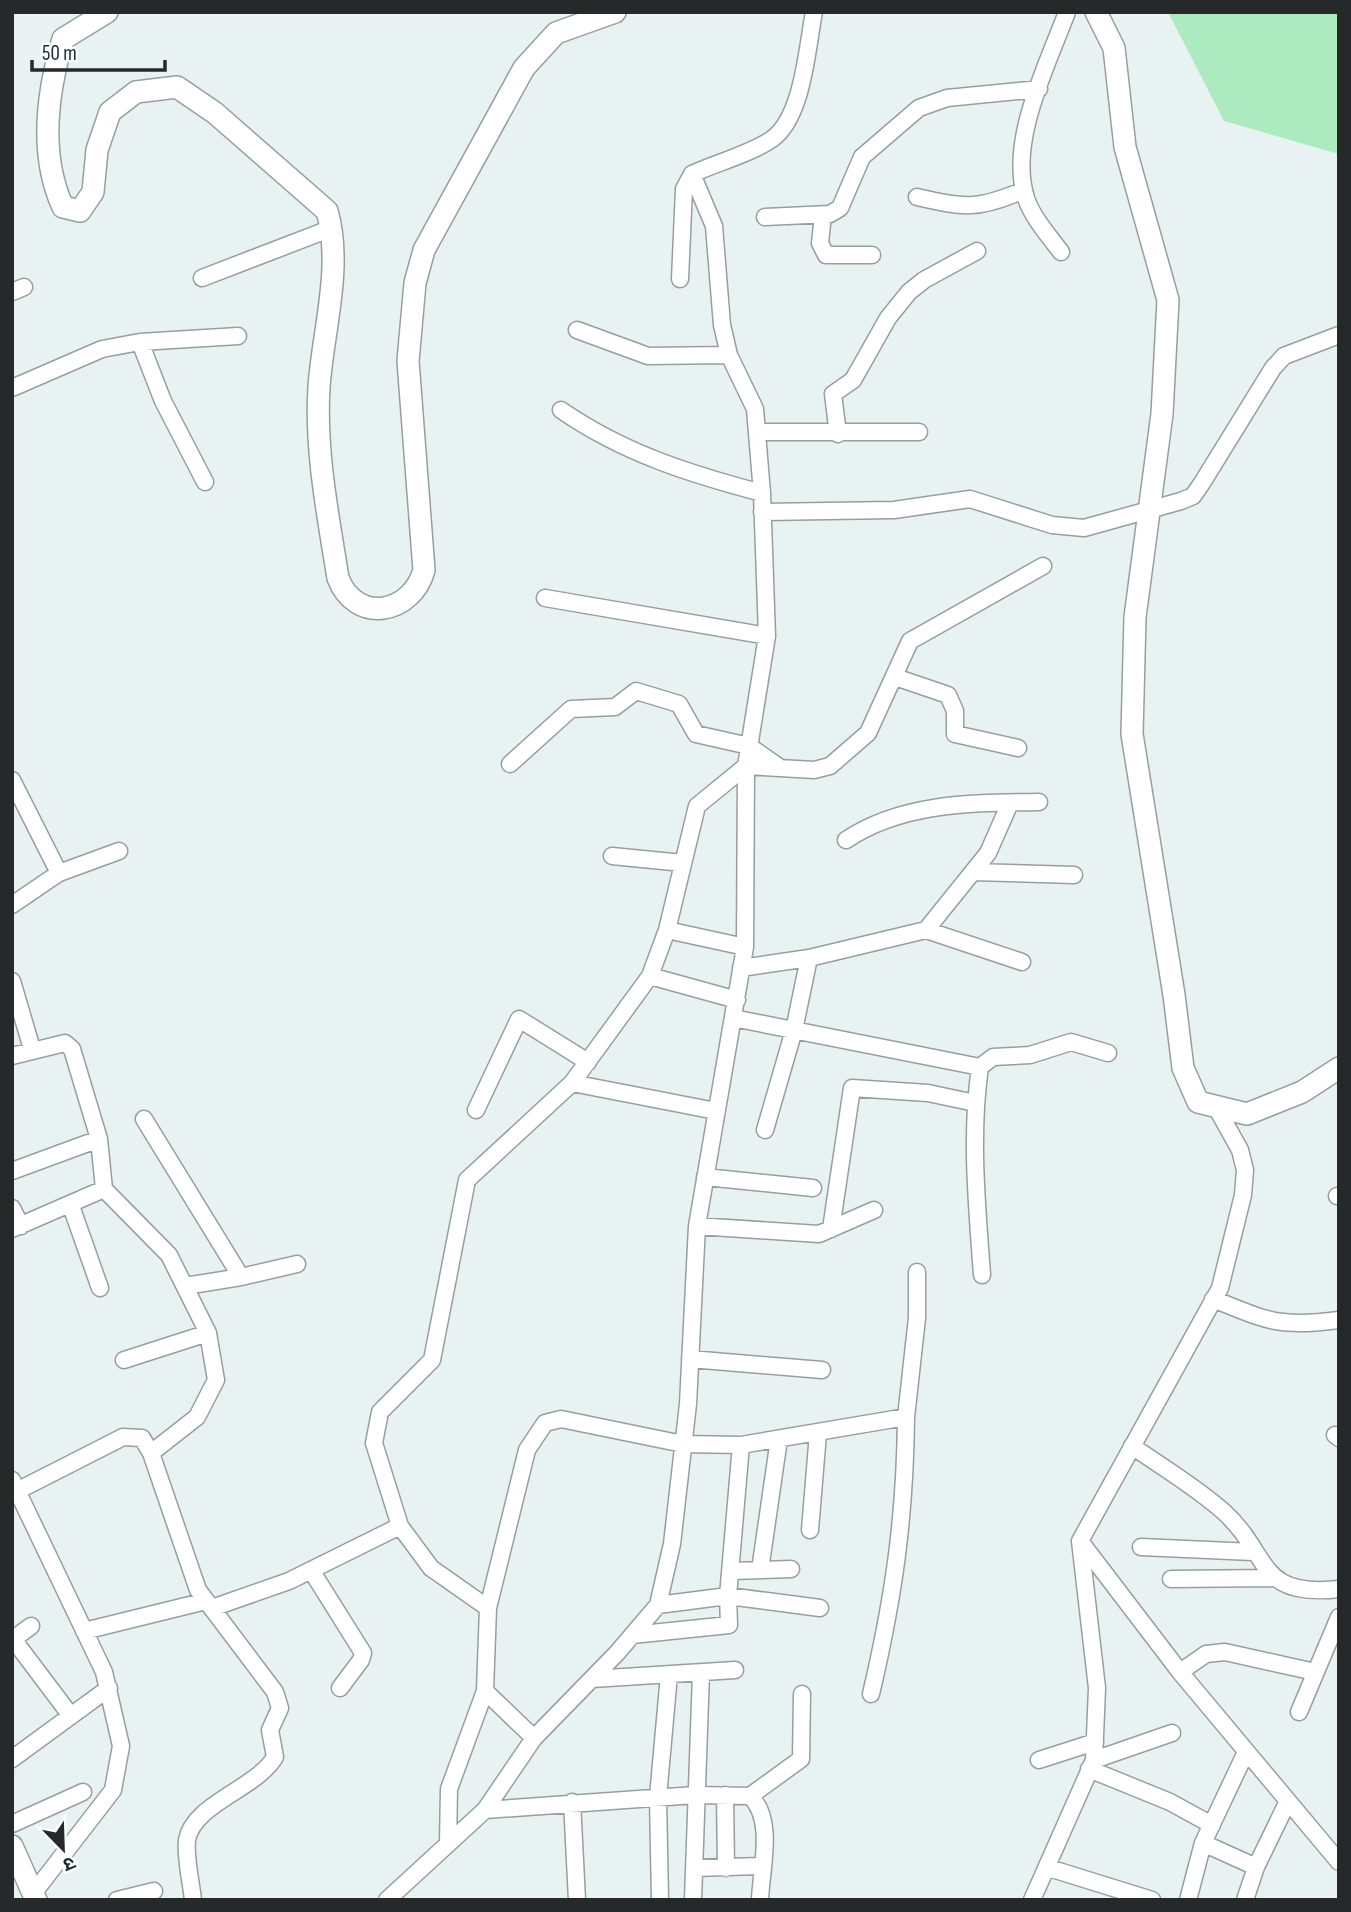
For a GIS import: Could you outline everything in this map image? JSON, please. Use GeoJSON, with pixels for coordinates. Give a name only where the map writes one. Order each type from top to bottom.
{"type":"FeatureCollection","features":[{"type":"Feature","properties":{"kind":"street"},"geometry":{"type":"LineString","coordinates":[[107,12],[63,39],[53,74],[48,134],[52,184],[63,207],[80,211],[93,192],[97,150],[110,113],[136,92],[177,87],[215,113],[327,211],[332,228],[331,273],[319,387],[321,469],[338,578],[343,592],[355,604],[378,608],[397,604],[408,597],[420,585],[424,570],[408,361],[415,283],[424,250],[524,68],[556,33],[610,13]]}},
{"type":"Feature","properties":{"kind":"street"},"geometry":{"type":"LineString","coordinates":[[680,279],[684,189],[692,174],[771,139],[784,127],[794,111],[814,12]]}},
{"type":"Feature","properties":{"kind":"street"},"geometry":{"type":"LineString","coordinates":[[1060,252],[1034,214],[1024,190],[1020,154],[1067,12]]}},
{"type":"Feature","properties":{"kind":"street"},"geometry":{"type":"LineString","coordinates":[[1096,12],[1114,48],[1125,147],[1168,300],[1162,414],[1135,617],[1132,734],[1174,995],[1182,1068],[1198,1102],[1247,1114],[1302,1092],[1339,1068]]}},
{"type":"Feature","properties":{"kind":"street"},"geometry":{"type":"LineString","coordinates":[[765,218],[823,215],[840,208],[862,157],[919,107],[947,98],[1040,89]]}},
{"type":"Feature","properties":{"kind":"street"},"geometry":{"type":"LineString","coordinates":[[387,1900],[485,1810],[534,1738],[592,1679],[658,1605],[672,1544],[690,1359],[697,1226],[745,947],[746,766],[767,636],[762,493],[755,409],[729,355],[722,325],[713,226],[692,174]]}},
{"type":"Feature","properties":{"kind":"street"},"geometry":{"type":"LineString","coordinates":[[917,197],[976,207],[992,204],[1024,190]]}},
{"type":"Feature","properties":{"kind":"street"},"geometry":{"type":"LineString","coordinates":[[823,215],[820,243],[826,256],[872,256]]}},
{"type":"Feature","properties":{"kind":"street"},"geometry":{"type":"LineString","coordinates":[[202,278],[332,228]]}},
{"type":"Feature","properties":{"kind":"street"},"geometry":{"type":"LineString","coordinates":[[838,434],[833,394],[859,373],[888,318],[909,292],[925,280],[978,251]]}},
{"type":"Feature","properties":{"kind":"street"},"geometry":{"type":"LineString","coordinates":[[577,330],[648,356],[729,355]]}},
{"type":"Feature","properties":{"kind":"street"},"geometry":{"type":"LineString","coordinates":[[762,512],[894,510],[970,499],[1052,525],[1084,528],[1192,496],[1273,368],[1284,356],[1339,335]]}},
{"type":"Feature","properties":{"kind":"street"},"geometry":{"type":"LineString","coordinates":[[12,388],[102,349],[140,342],[238,336]]}},
{"type":"Feature","properties":{"kind":"street"},"geometry":{"type":"LineString","coordinates":[[140,342],[163,401],[205,482]]}},
{"type":"Feature","properties":{"kind":"street"},"geometry":{"type":"LineString","coordinates":[[561,410],[598,436],[681,472],[762,493]]}},
{"type":"Feature","properties":{"kind":"street"},"geometry":{"type":"LineString","coordinates":[[757,432],[919,432]]}},
{"type":"Feature","properties":{"kind":"street"},"geometry":{"type":"LineString","coordinates":[[488,1608],[431,1568],[400,1526],[374,1443],[380,1412],[432,1360],[467,1180],[572,1083],[650,976],[667,930],[697,806],[746,766],[814,770],[830,766],[845,756],[868,733],[910,641],[1042,566]]}},
{"type":"Feature","properties":{"kind":"street"},"geometry":{"type":"LineString","coordinates":[[545,598],[767,636]]}},
{"type":"Feature","properties":{"kind":"street"},"geometry":{"type":"LineString","coordinates":[[895,677],[948,695],[955,711],[955,734],[1018,748]]}},
{"type":"Feature","properties":{"kind":"street"},"geometry":{"type":"LineString","coordinates":[[510,764],[571,709],[615,707],[636,691],[679,704],[696,733],[749,746],[781,768]]}},
{"type":"Feature","properties":{"kind":"street"},"geometry":{"type":"LineString","coordinates":[[13,781],[59,873]]}},
{"type":"Feature","properties":{"kind":"street"},"geometry":{"type":"LineString","coordinates":[[846,840],[864,828],[944,804],[1039,802]]}},
{"type":"Feature","properties":{"kind":"street"},"geometry":{"type":"LineString","coordinates":[[926,930],[988,853],[1010,803]]}},
{"type":"Feature","properties":{"kind":"street"},"geometry":{"type":"LineString","coordinates":[[12,905],[59,873],[119,851]]}},
{"type":"Feature","properties":{"kind":"street"},"geometry":{"type":"LineString","coordinates":[[612,856],[683,863]]}},
{"type":"Feature","properties":{"kind":"street"},"geometry":{"type":"LineString","coordinates":[[973,872],[1074,875]]}},
{"type":"Feature","properties":{"kind":"street"},"geometry":{"type":"LineString","coordinates":[[667,930],[745,947]]}},
{"type":"Feature","properties":{"kind":"street"},"geometry":{"type":"LineString","coordinates":[[741,968],[809,958],[926,930],[1022,962]]}},
{"type":"Feature","properties":{"kind":"street"},"geometry":{"type":"LineString","coordinates":[[765,1130],[794,1030],[809,958]]}},
{"type":"Feature","properties":{"kind":"street"},"geometry":{"type":"LineString","coordinates":[[650,976],[737,1000]]}},
{"type":"Feature","properties":{"kind":"street"},"geometry":{"type":"LineString","coordinates":[[12,981],[32,1049]]}},
{"type":"Feature","properties":{"kind":"street"},"geometry":{"type":"LineString","coordinates":[[733,1018],[980,1067]]}},
{"type":"Feature","properties":{"kind":"street"},"geometry":{"type":"LineString","coordinates":[[476,1110],[519,1019],[588,1062]]}},
{"type":"Feature","properties":{"kind":"street"},"geometry":{"type":"LineString","coordinates":[[982,1275],[975,1177],[975,1103],[980,1067],[993,1057],[1020,1057],[1071,1042],[1108,1054]]}},
{"type":"Feature","properties":{"kind":"street"},"geometry":{"type":"LineString","coordinates":[[12,1056],[65,1043],[72,1049],[99,1139],[104,1189],[169,1255],[208,1333],[216,1380],[197,1417],[151,1452]]}},
{"type":"Feature","properties":{"kind":"street"},"geometry":{"type":"LineString","coordinates":[[572,1083],[716,1111]]}},
{"type":"Feature","properties":{"kind":"street"},"geometry":{"type":"LineString","coordinates":[[831,1228],[852,1088],[928,1093],[975,1103]]}},
{"type":"Feature","properties":{"kind":"street"},"geometry":{"type":"LineString","coordinates":[[1032,1900],[1049,1868],[1091,1764],[1095,1742],[1097,1688],[1080,1541],[1220,1288],[1243,1195],[1245,1170],[1240,1150],[1216,1107]]}},
{"type":"Feature","properties":{"kind":"street"},"geometry":{"type":"LineString","coordinates":[[144,1119],[241,1277]]}},
{"type":"Feature","properties":{"kind":"street"},"geometry":{"type":"LineString","coordinates":[[12,1171],[99,1139]]}},
{"type":"Feature","properties":{"kind":"street"},"geometry":{"type":"LineString","coordinates":[[705,1177],[813,1188]]}},
{"type":"Feature","properties":{"kind":"street"},"geometry":{"type":"LineString","coordinates":[[12,1208],[16,1228],[71,1206],[104,1189]]}},
{"type":"Feature","properties":{"kind":"street"},"geometry":{"type":"LineString","coordinates":[[71,1206],[100,1288]]}},
{"type":"Feature","properties":{"kind":"street"},"geometry":{"type":"LineString","coordinates":[[697,1226],[819,1234],[874,1210]]}},
{"type":"Feature","properties":{"kind":"street"},"geometry":{"type":"LineString","coordinates":[[185,1286],[297,1264]]}},
{"type":"Feature","properties":{"kind":"street"},"geometry":{"type":"LineString","coordinates":[[872,1694],[899,1555],[905,1493],[906,1417],[917,1318],[917,1272]]}},
{"type":"Feature","properties":{"kind":"street"},"geometry":{"type":"LineString","coordinates":[[1213,1299],[1270,1322],[1288,1325],[1339,1320]]}},
{"type":"Feature","properties":{"kind":"street"},"geometry":{"type":"LineString","coordinates":[[124,1360],[208,1333]]}},
{"type":"Feature","properties":{"kind":"street"},"geometry":{"type":"LineString","coordinates":[[690,1359],[822,1370]]}},
{"type":"Feature","properties":{"kind":"street"},"geometry":{"type":"LineString","coordinates":[[448,1843],[449,1789],[485,1691],[488,1608],[527,1450],[545,1423],[561,1419],[683,1444],[741,1445],[906,1417]]}},
{"type":"Feature","properties":{"kind":"street"},"geometry":{"type":"LineString","coordinates":[[810,1530],[818,1433]]}},
{"type":"Feature","properties":{"kind":"street"},"geometry":{"type":"LineString","coordinates":[[34,1898],[113,1790],[121,1746],[109,1688],[15,1486],[123,1437],[142,1438],[151,1452],[198,1590],[275,1692],[280,1708],[270,1730],[275,1756],[266,1772],[200,1816],[191,1826],[187,1843],[192,1900]]}},
{"type":"Feature","properties":{"kind":"street"},"geometry":{"type":"LineString","coordinates":[[760,1570],[779,1439]]}},
{"type":"Feature","properties":{"kind":"street"},"geometry":{"type":"LineString","coordinates":[[632,1635],[729,1625],[728,1596],[741,1445]]}},
{"type":"Feature","properties":{"kind":"street"},"geometry":{"type":"LineString","coordinates":[[1132,1446],[1229,1517],[1274,1578],[1293,1589],[1310,1592],[1339,1589]]}},
{"type":"Feature","properties":{"kind":"street"},"geometry":{"type":"LineString","coordinates":[[84,1631],[209,1604],[311,1570],[400,1526]]}},
{"type":"Feature","properties":{"kind":"street"},"geometry":{"type":"LineString","coordinates":[[1080,1541],[1180,1672],[1339,1862]]}},
{"type":"Feature","properties":{"kind":"street"},"geometry":{"type":"LineString","coordinates":[[1141,1547],[1253,1552]]}},
{"type":"Feature","properties":{"kind":"street"},"geometry":{"type":"LineString","coordinates":[[731,1571],[791,1569]]}},
{"type":"Feature","properties":{"kind":"street"},"geometry":{"type":"LineString","coordinates":[[311,1570],[363,1653],[361,1660],[340,1688]]}},
{"type":"Feature","properties":{"kind":"street"},"geometry":{"type":"LineString","coordinates":[[1171,1578],[1274,1578]]}},
{"type":"Feature","properties":{"kind":"street"},"geometry":{"type":"LineString","coordinates":[[658,1605],[728,1596],[820,1608]]}},
{"type":"Feature","properties":{"kind":"street"},"geometry":{"type":"LineString","coordinates":[[1299,1712],[1339,1617]]}},
{"type":"Feature","properties":{"kind":"street"},"geometry":{"type":"LineString","coordinates":[[31,1626],[13,1639],[71,1716]]}},
{"type":"Feature","properties":{"kind":"street"},"geometry":{"type":"LineString","coordinates":[[1180,1672],[1206,1654],[1225,1652],[1315,1672]]}},
{"type":"Feature","properties":{"kind":"street"},"geometry":{"type":"LineString","coordinates":[[592,1679],[735,1670]]}},
{"type":"Feature","properties":{"kind":"street"},"geometry":{"type":"LineString","coordinates":[[693,1900],[701,1673]]}},
{"type":"Feature","properties":{"kind":"street"},"geometry":{"type":"LineString","coordinates":[[660,1900],[658,1797],[669,1675]]}},
{"type":"Feature","properties":{"kind":"street"},"geometry":{"type":"LineString","coordinates":[[12,1759],[109,1688]]}},
{"type":"Feature","properties":{"kind":"street"},"geometry":{"type":"LineString","coordinates":[[485,1691],[534,1738]]}},
{"type":"Feature","properties":{"kind":"street"},"geometry":{"type":"LineString","coordinates":[[485,1810],[695,1795],[750,1796],[800,1759],[802,1694]]}},
{"type":"Feature","properties":{"kind":"street"},"geometry":{"type":"LineString","coordinates":[[1091,1764],[1172,1733]]}},
{"type":"Feature","properties":{"kind":"street"},"geometry":{"type":"LineString","coordinates":[[1039,1760],[1095,1742]]}},
{"type":"Feature","properties":{"kind":"street"},"geometry":{"type":"LineString","coordinates":[[1188,1900],[1203,1843],[1246,1752]]}},
{"type":"Feature","properties":{"kind":"street"},"geometry":{"type":"LineString","coordinates":[[1091,1764],[1212,1825]]}},
{"type":"Feature","properties":{"kind":"street"},"geometry":{"type":"LineString","coordinates":[[12,1824],[82,1792]]}},
{"type":"Feature","properties":{"kind":"street"},"geometry":{"type":"LineString","coordinates":[[725,1795],[726,1868]]}},
{"type":"Feature","properties":{"kind":"street"},"geometry":{"type":"LineString","coordinates":[[750,1796],[758,1803],[764,1825],[760,1900]]}},
{"type":"Feature","properties":{"kind":"street"},"geometry":{"type":"LineString","coordinates":[[1245,1900],[1256,1867],[1287,1801]]}},
{"type":"Feature","properties":{"kind":"street"},"geometry":{"type":"LineString","coordinates":[[572,1802],[577,1900]]}},
{"type":"Feature","properties":{"kind":"street"},"geometry":{"type":"LineString","coordinates":[[1203,1843],[1256,1867]]}},
{"type":"Feature","properties":{"kind":"street"},"geometry":{"type":"LineString","coordinates":[[12,1846],[34,1898]]}},
{"type":"Feature","properties":{"kind":"street"},"geometry":{"type":"LineString","coordinates":[[694,1868],[761,1866]]}},
{"type":"Feature","properties":{"kind":"street"},"geometry":{"type":"LineString","coordinates":[[1049,1868],[1152,1900]]}},
{"type":"Feature","properties":{"kind":"street"},"geometry":{"type":"LineString","coordinates":[[117,1900],[154,1891]]}},
{"type":"Feature","properties":{"kind":"green space"},"geometry":{"type":"Polygon","coordinates":[[[1168,12],[1339,12],[1339,154],[1224,121],[1168,12]]]}}]}
